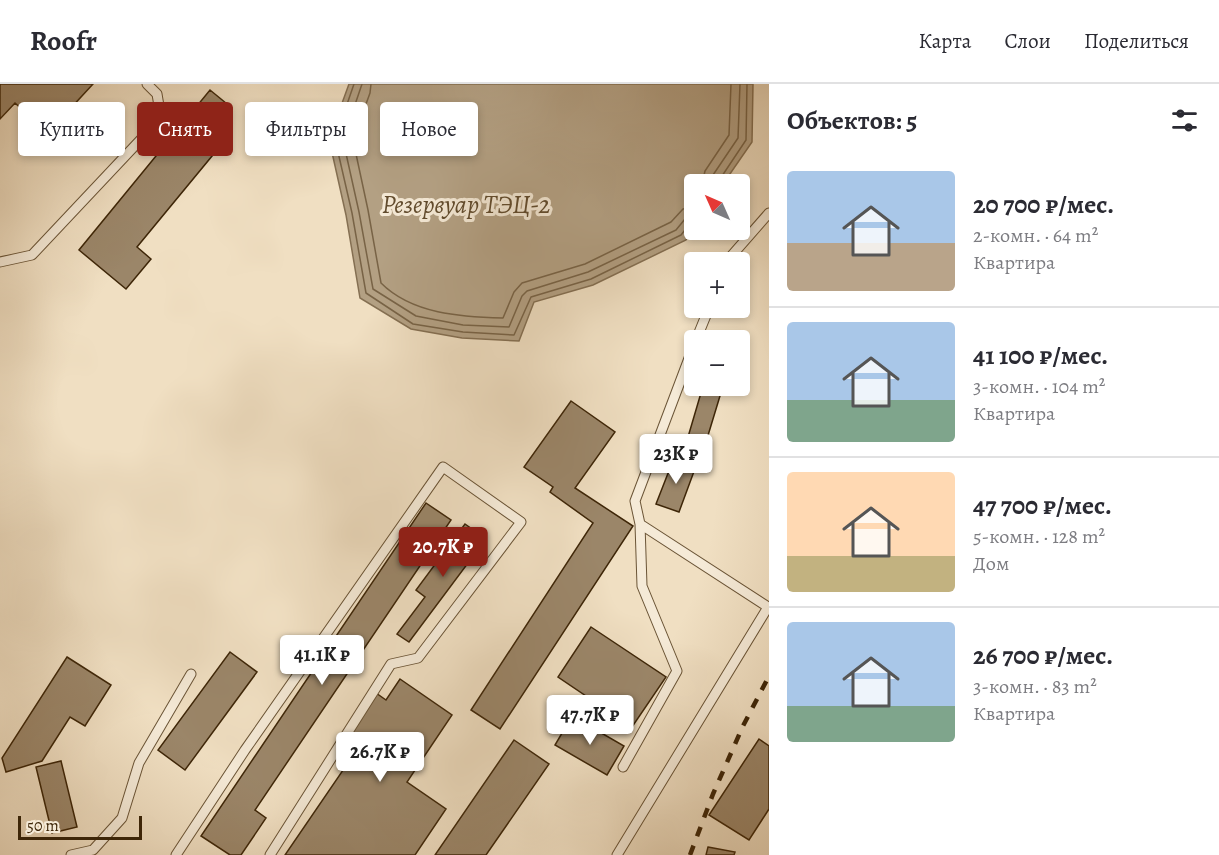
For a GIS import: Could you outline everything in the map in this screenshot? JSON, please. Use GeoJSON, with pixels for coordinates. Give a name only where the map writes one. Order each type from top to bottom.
{"type":"FeatureCollection","features":[{"type":"Feature","properties":{"kind":"lane"},"geometry":{"type":"LineString","coordinates":[[0,262],[32,255],[161,118],[157,94],[147,84]]}},
{"type":"Feature","properties":{"kind":"lane"},"geometry":{"type":"LineString","coordinates":[[735,252],[769,213]]}},
{"type":"Feature","properties":{"kind":"lane"},"geometry":{"type":"LineString","coordinates":[[623,767],[677,671],[642,586],[640,524],[635,501],[684,371]]}},
{"type":"Feature","properties":{"kind":"lane"},"geometry":{"type":"LineString","coordinates":[[176,855],[245,750],[443,467],[521,522],[418,658],[390,664],[270,855]]}},
{"type":"Feature","properties":{"kind":"lane"},"geometry":{"type":"LineString","coordinates":[[617,855],[768,607],[640,524]]}},
{"type":"Feature","properties":{"kind":"lane"},"geometry":{"type":"LineString","coordinates":[[71,855],[93,850],[122,818],[139,763],[191,674]]}},
{"type":"Feature","properties":{"kind":"water","name":"Резервуар ТЭЦ-2"},"geometry":{"type":"Polygon","coordinates":[[[349,84],[753,84],[752,142],[730,174],[684,174],[684,240],[686,240],[593,285],[534,302],[519,341],[462,338],[411,329],[360,298],[346,215],[333,156],[368,156],[368,102],[342,102],[349,84]]]}},
{"type":"Feature","properties":{"kind":"building"},"geometry":{"type":"Polygon","coordinates":[[[0,84],[93,84],[76,102],[18,102],[18,106],[15,103],[0,119],[0,84]]]}},
{"type":"Feature","properties":{"kind":"building"},"geometry":{"type":"Polygon","coordinates":[[[210,90],[225,102],[200,102],[210,90]]]}},
{"type":"Feature","properties":{"kind":"building"},"geometry":{"type":"Polygon","coordinates":[[[156,156],[212,156],[137,247],[151,259],[126,289],[79,250],[156,156]]]}},
{"type":"Feature","properties":{"kind":"building"},"geometry":{"type":"Polygon","coordinates":[[[700,396],[720,396],[706,442],[688,437],[700,396]]]}},
{"type":"Feature","properties":{"kind":"building"},"geometry":{"type":"Polygon","coordinates":[[[571,401],[615,432],[575,488],[633,526],[500,729],[471,710],[593,523],[550,492],[553,487],[524,467],[571,401]]]}},
{"type":"Feature","properties":{"kind":"building"},"geometry":{"type":"Polygon","coordinates":[[[674,458],[696,466],[679,512],[656,504],[674,458]]]}},
{"type":"Feature","properties":{"kind":"building"},"geometry":{"type":"Polygon","coordinates":[[[426,503],[451,520],[255,810],[266,818],[241,855],[230,855],[201,836],[426,503]]]}},
{"type":"Feature","properties":{"kind":"building"},"geometry":{"type":"Polygon","coordinates":[[[465,524],[486,539],[409,642],[397,634],[425,597],[416,590],[465,524]]]}},
{"type":"Feature","properties":{"kind":"building"},"geometry":{"type":"Polygon","coordinates":[[[591,627],[666,677],[632,727],[558,677],[591,627]]]}},
{"type":"Feature","properties":{"kind":"building"},"geometry":{"type":"Polygon","coordinates":[[[230,652],[257,672],[185,770],[158,750],[230,652]]]}},
{"type":"Feature","properties":{"kind":"building"},"geometry":{"type":"Polygon","coordinates":[[[67,657],[111,685],[85,726],[70,717],[42,761],[6,772],[2,758],[67,657]]]}},
{"type":"Feature","properties":{"kind":"building"},"geometry":{"type":"Polygon","coordinates":[[[400,679],[452,715],[407,782],[446,809],[415,855],[285,855],[352,757],[338,748],[376,693],[386,700],[400,679]]]}},
{"type":"Feature","properties":{"kind":"building"},"geometry":{"type":"Polygon","coordinates":[[[572,716],[624,746],[607,775],[555,745],[572,716]]]}},
{"type":"Feature","properties":{"kind":"building"},"geometry":{"type":"Polygon","coordinates":[[[759,739],[769,746],[769,809],[749,840],[709,815],[759,739]]]}},
{"type":"Feature","properties":{"kind":"building"},"geometry":{"type":"Polygon","coordinates":[[[514,740],[549,764],[486,855],[435,855],[514,740]]]}},
{"type":"Feature","properties":{"kind":"building"},"geometry":{"type":"Polygon","coordinates":[[[61,761],[77,827],[52,833],[36,767],[61,761]]]}},
{"type":"Feature","properties":{"kind":"building"},"geometry":{"type":"Polygon","coordinates":[[[708,847],[735,852],[734,855],[706,855],[708,847]]]}},
{"type":"Feature","properties":{"kind":"railway"},"geometry":{"type":"LineString","coordinates":[[690,855],[713,794],[743,726],[769,676]]}}]}
